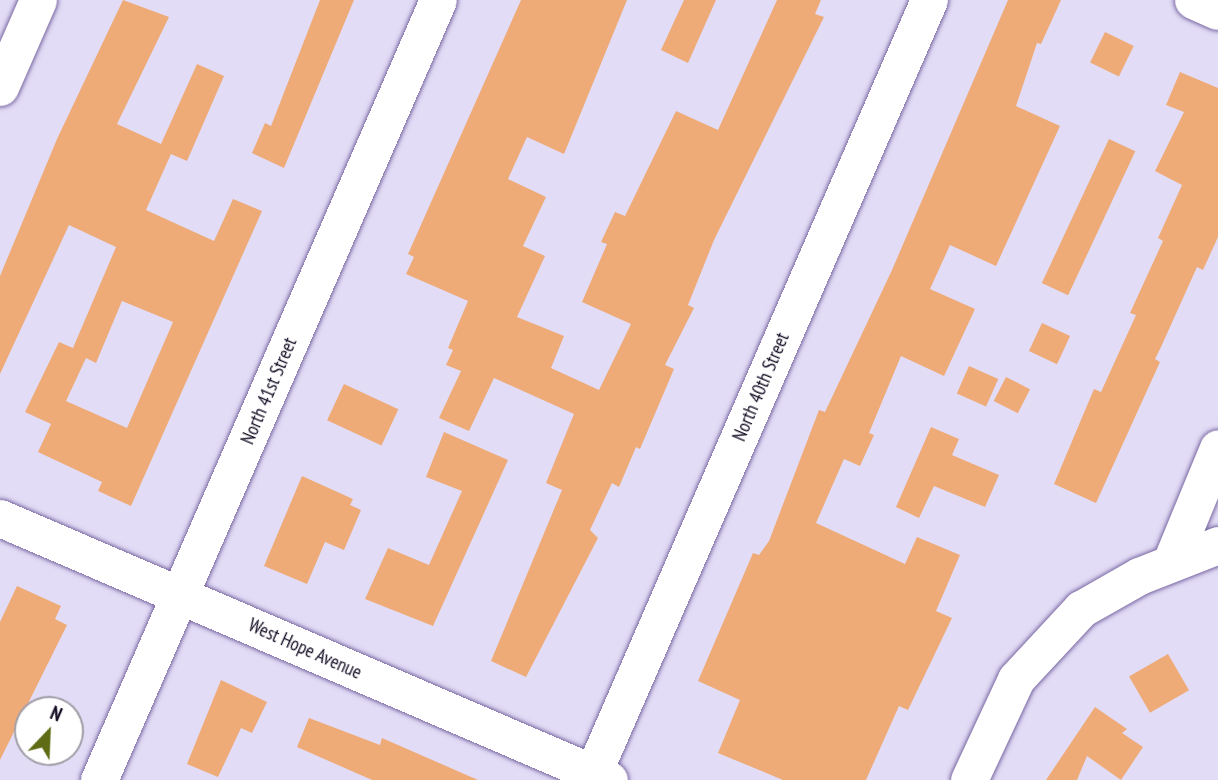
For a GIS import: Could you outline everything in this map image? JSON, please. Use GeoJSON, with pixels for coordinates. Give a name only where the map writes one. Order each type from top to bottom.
{"type":"FeatureCollection","features":[{"type":"Feature","properties":{"kind":"street"},"geometry":{"type":"LineString","coordinates":[[0,87],[38,0]]}},
{"type":"Feature","properties":{"kind":"street","name":"North 41st Street"},"geometry":{"type":"LineString","coordinates":[[99,780],[438,0]]}},
{"type":"Feature","properties":{"kind":"street","name":"North 40th Street"},"geometry":{"type":"LineString","coordinates":[[601,777],[929,0]]}},
{"type":"Feature","properties":{"kind":"street"},"geometry":{"type":"LineString","coordinates":[[1193,0],[1218,11]]}},
{"type":"Feature","properties":{"kind":"street"},"geometry":{"type":"LineString","coordinates":[[1171,562],[1218,448]]}},
{"type":"Feature","properties":{"kind":"street","name":"West Hope Avenue"},"geometry":{"type":"LineString","coordinates":[[0,518],[181,595],[537,767],[601,777]]}},
{"type":"Feature","properties":{"kind":"street"},"geometry":{"type":"LineString","coordinates":[[969,780],[1016,679],[1081,609],[1171,562],[1218,545]]}},
{"type":"Feature","properties":{"kind":"building"},"geometry":{"type":"Polygon","coordinates":[[[123,0],[169,17],[117,124],[161,144],[197,64],[224,76],[187,161],[171,154],[146,210],[214,241],[233,199],[262,211],[131,506],[98,491],[102,482],[38,452],[51,424],[25,412],[59,342],[73,348],[116,247],[69,225],[0,374],[0,276],[57,139],[123,0]],[[122,301],[96,363],[86,358],[66,401],[127,428],[173,322],[122,301]]]}},
{"type":"Feature","properties":{"kind":"building"},"geometry":{"type":"Polygon","coordinates":[[[320,0],[354,0],[284,168],[252,153],[265,123],[271,126],[320,0]]]}},
{"type":"Feature","properties":{"kind":"building"},"geometry":{"type":"Polygon","coordinates":[[[521,0],[627,0],[564,154],[527,137],[508,179],[546,197],[523,246],[545,256],[517,317],[564,336],[551,368],[599,390],[631,324],[582,302],[607,244],[601,242],[615,212],[625,216],[676,111],[718,130],[777,0],[821,0],[815,14],[824,17],[714,240],[688,305],[694,308],[665,365],[674,369],[640,449],[636,447],[619,487],[612,483],[590,530],[598,538],[526,677],[491,661],[562,490],[546,483],[574,414],[494,378],[469,431],[439,418],[461,371],[446,365],[453,350],[448,348],[468,301],[406,274],[414,257],[408,254],[521,0]]]}},
{"type":"Feature","properties":{"kind":"building"},"geometry":{"type":"Polygon","coordinates":[[[684,0],[716,0],[688,63],[661,50],[684,0]]]}},
{"type":"Feature","properties":{"kind":"building"},"geometry":{"type":"Polygon","coordinates":[[[1008,0],[1061,0],[1041,44],[1037,43],[1016,106],[1060,126],[996,266],[950,245],[930,289],[975,309],[944,376],[901,356],[869,433],[874,435],[860,466],[844,459],[816,523],[905,564],[917,537],[960,555],[936,611],[952,618],[908,710],[899,706],[866,780],[783,780],[718,753],[740,700],[698,681],[753,553],[759,555],[769,541],[819,410],[825,412],[892,270],[1008,0]]]}},
{"type":"Feature","properties":{"kind":"building"},"geometry":{"type":"Polygon","coordinates":[[[1105,32],[1134,46],[1119,77],[1090,63],[1105,32]]]}},
{"type":"Feature","properties":{"kind":"building"},"geometry":{"type":"Polygon","coordinates":[[[1180,72],[1218,88],[1218,237],[1203,270],[1197,267],[1155,359],[1160,362],[1096,503],[1054,484],[1094,389],[1101,392],[1136,315],[1130,313],[1163,241],[1158,238],[1182,185],[1155,171],[1184,112],[1166,105],[1180,72]]]}},
{"type":"Feature","properties":{"kind":"building"},"geometry":{"type":"Polygon","coordinates":[[[1109,139],[1135,151],[1068,295],[1042,283],[1109,139]]]}},
{"type":"Feature","properties":{"kind":"building"},"geometry":{"type":"Polygon","coordinates":[[[1042,323],[1070,336],[1057,364],[1029,351],[1042,323]]]}},
{"type":"Feature","properties":{"kind":"building"},"geometry":{"type":"Polygon","coordinates":[[[969,366],[998,379],[986,406],[957,393],[969,366]]]}},
{"type":"Feature","properties":{"kind":"building"},"geometry":{"type":"Polygon","coordinates":[[[1006,377],[1030,389],[1018,413],[994,401],[1006,377]]]}},
{"type":"Feature","properties":{"kind":"building"},"geometry":{"type":"Polygon","coordinates":[[[344,384],[398,409],[381,446],[327,420],[344,384]]]}},
{"type":"Feature","properties":{"kind":"building"},"geometry":{"type":"Polygon","coordinates":[[[931,427],[959,439],[952,455],[999,475],[985,507],[934,486],[919,518],[896,507],[931,427]]]}},
{"type":"Feature","properties":{"kind":"building"},"geometry":{"type":"Polygon","coordinates":[[[444,432],[508,460],[433,626],[365,599],[388,548],[429,565],[462,491],[426,477],[444,432]]]}},
{"type":"Feature","properties":{"kind":"building"},"geometry":{"type":"Polygon","coordinates":[[[302,476],[353,499],[350,505],[361,510],[344,550],[325,542],[307,584],[264,566],[302,476]]]}},
{"type":"Feature","properties":{"kind":"building"},"geometry":{"type":"Polygon","coordinates":[[[17,586],[61,606],[55,619],[67,625],[32,696],[14,696],[14,732],[0,760],[0,622],[17,586]]]}},
{"type":"Feature","properties":{"kind":"building"},"geometry":{"type":"Polygon","coordinates":[[[1168,654],[1189,690],[1150,713],[1129,676],[1168,654]]]}},
{"type":"Feature","properties":{"kind":"building"},"geometry":{"type":"Polygon","coordinates":[[[221,680],[267,702],[252,733],[241,728],[218,777],[187,764],[221,680]]]}},
{"type":"Feature","properties":{"kind":"building"},"geometry":{"type":"Polygon","coordinates":[[[1095,707],[1127,729],[1122,733],[1143,747],[1121,780],[1087,756],[1077,780],[1046,780],[1095,707]]]}},
{"type":"Feature","properties":{"kind":"building"},"geometry":{"type":"Polygon","coordinates":[[[309,718],[380,745],[382,738],[478,780],[372,780],[297,747],[309,718]]]}}]}
